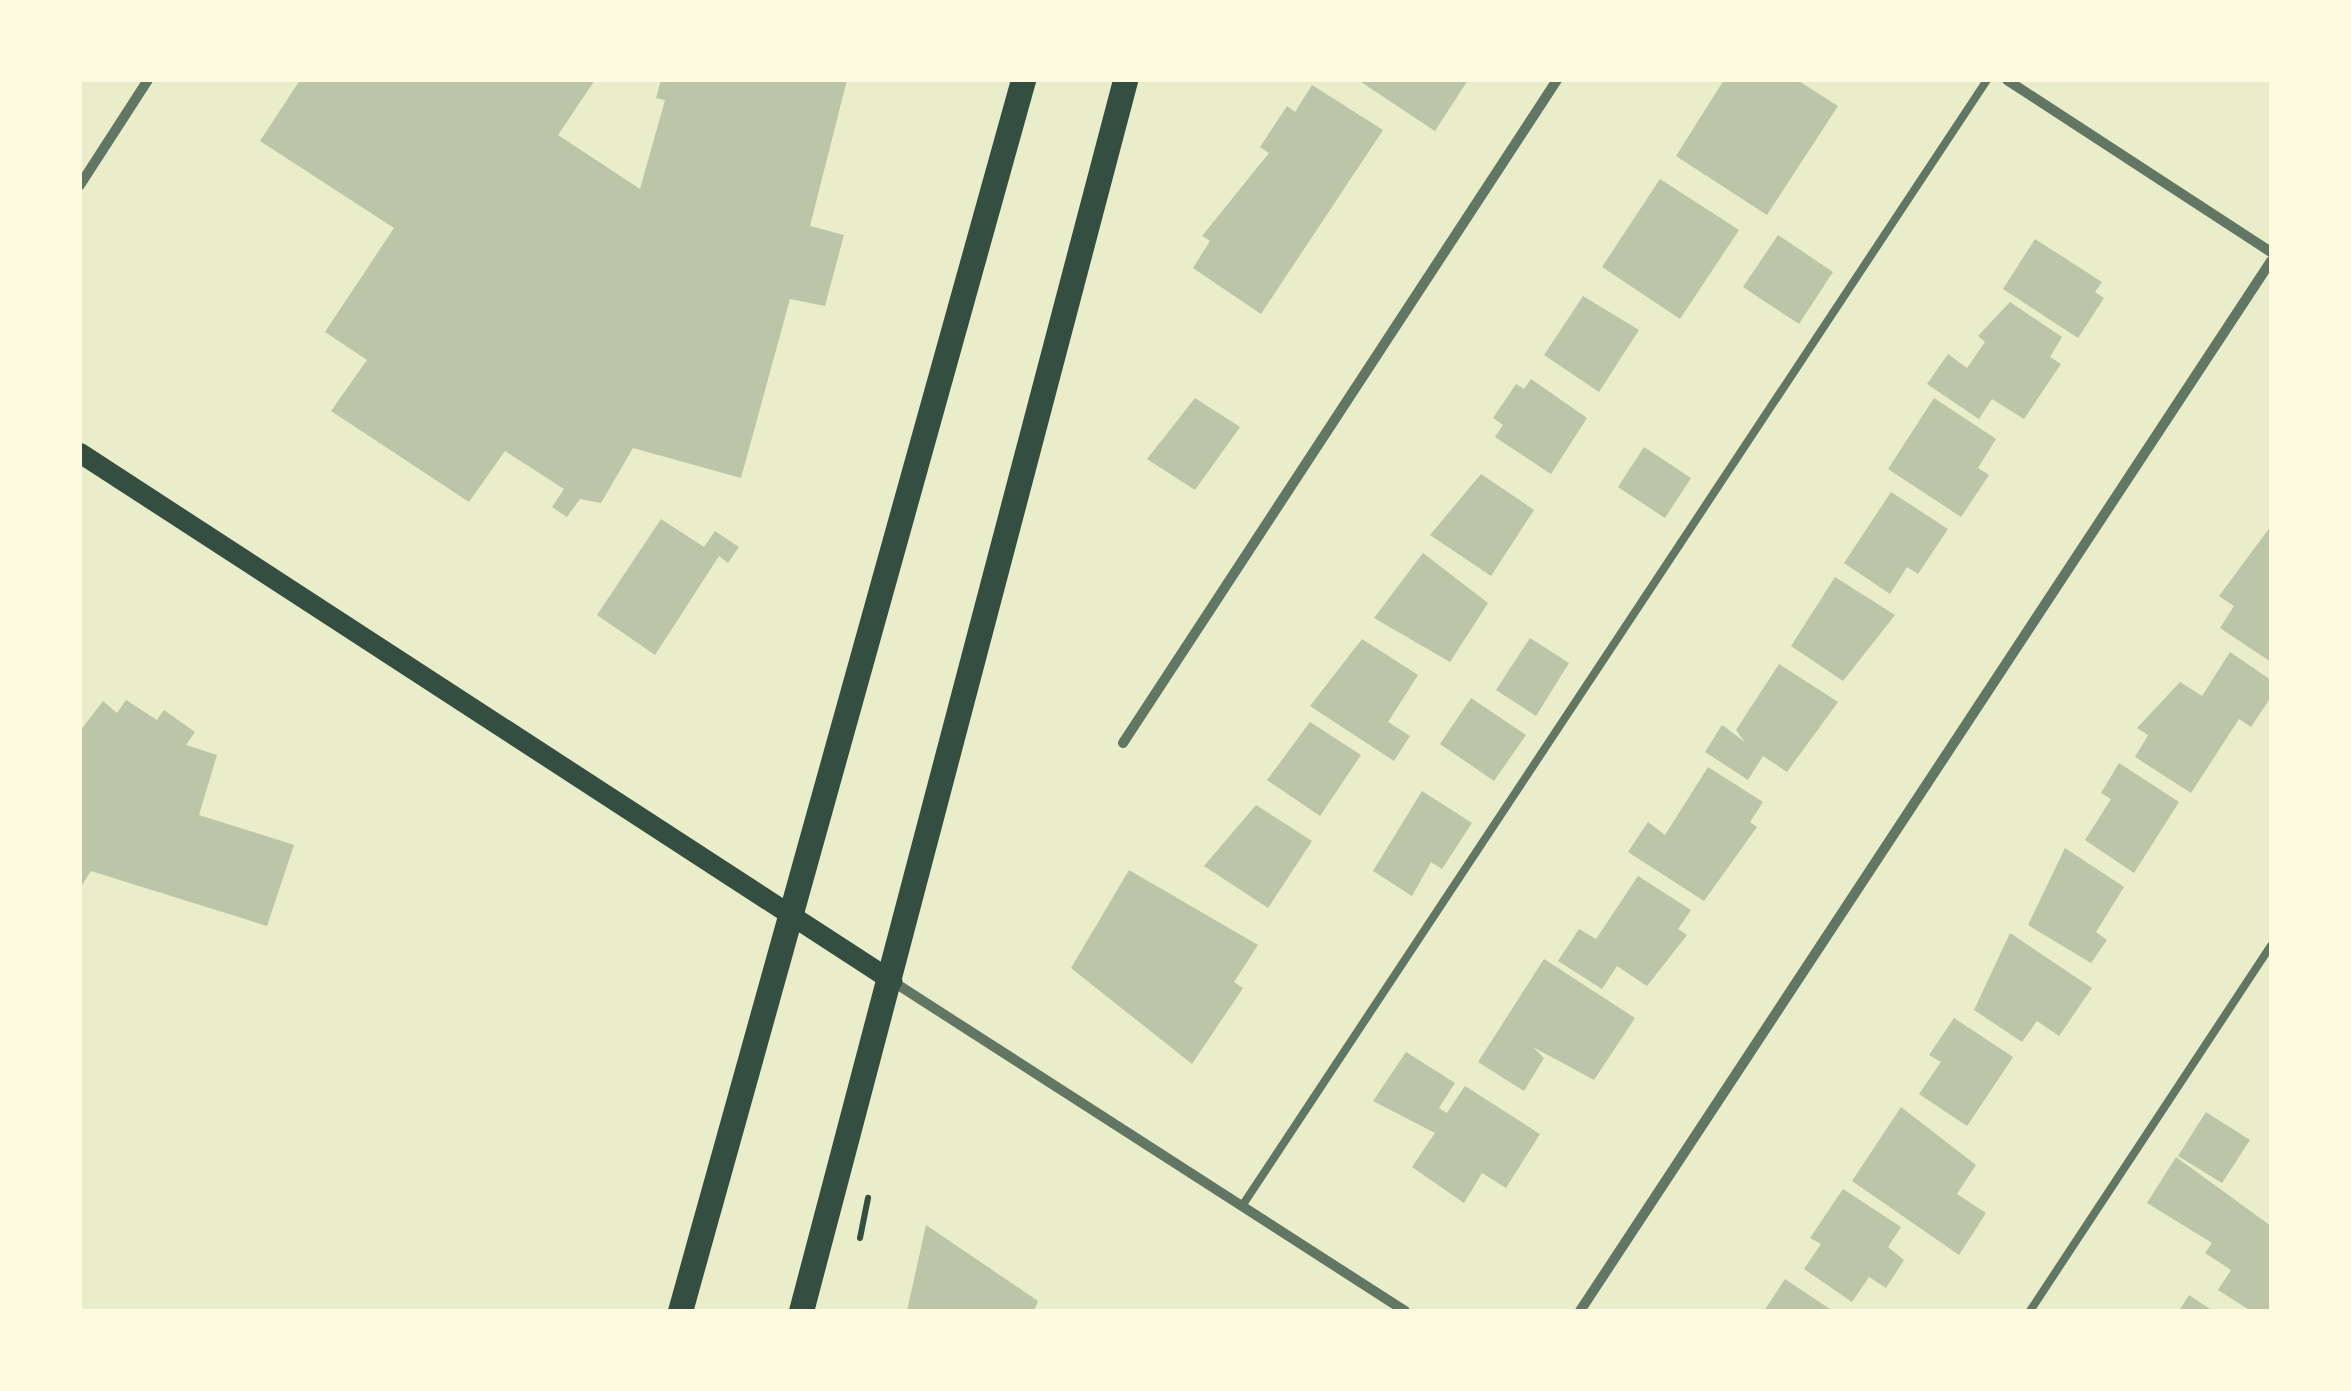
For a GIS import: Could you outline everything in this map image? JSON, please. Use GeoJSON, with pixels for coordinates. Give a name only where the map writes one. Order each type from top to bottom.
{"type":"FeatureCollection","features":[{"type":"Feature","properties":{"kind":"main road"},"geometry":{"type":"LineString","coordinates":[[680,1311],[1024,80]]}},
{"type":"Feature","properties":{"kind":"main road"},"geometry":{"type":"LineString","coordinates":[[801,1311],[892,980],[1125,80]]}},
{"type":"Feature","properties":{"kind":"main road"},"geometry":{"type":"LineString","coordinates":[[80,452],[892,980]]}},
{"type":"Feature","properties":{"kind":"street"},"geometry":{"type":"LineString","coordinates":[[80,185],[148,80]]}},
{"type":"Feature","properties":{"kind":"street"},"geometry":{"type":"LineString","coordinates":[[1123,743],[1557,80]]}},
{"type":"Feature","properties":{"kind":"street"},"geometry":{"type":"LineString","coordinates":[[2007,80],[2271,252]]}},
{"type":"Feature","properties":{"kind":"street"},"geometry":{"type":"LineString","coordinates":[[1580,1311],[2271,262]]}},
{"type":"Feature","properties":{"kind":"street"},"geometry":{"type":"LineString","coordinates":[[892,980],[1405,1311]]}},
{"type":"Feature","properties":{"kind":"lane"},"geometry":{"type":"LineString","coordinates":[[1242,1206],[1987,80]]}},
{"type":"Feature","properties":{"kind":"lane"},"geometry":{"type":"LineString","coordinates":[[2030,1311],[2271,946]]}},
{"type":"Feature","properties":{"kind":"building"},"geometry":{"type":"Polygon","coordinates":[[[300,80],[595,80],[558,135],[640,189],[665,100],[656,98],[661,80],[847,80],[810,226],[844,235],[825,306],[790,299],[741,478],[633,448],[601,503],[580,499],[567,517],[552,507],[564,489],[505,451],[469,502],[331,411],[367,360],[325,332],[394,228],[260,141],[300,80]]]}},
{"type":"Feature","properties":{"kind":"building"},"geometry":{"type":"Polygon","coordinates":[[[1358,80],[1468,80],[1435,131],[1358,80]]]}},
{"type":"Feature","properties":{"kind":"building"},"geometry":{"type":"Polygon","coordinates":[[[1724,80],[1797,80],[1838,106],[1767,215],[1676,156],[1724,80]]]}},
{"type":"Feature","properties":{"kind":"building"},"geometry":{"type":"Polygon","coordinates":[[[1312,85],[1383,130],[1261,314],[1193,268],[1210,241],[1202,236],[1269,153],[1260,147],[1287,106],[1295,112],[1312,85]]]}},
{"type":"Feature","properties":{"kind":"building"},"geometry":{"type":"Polygon","coordinates":[[[1660,179],[1739,230],[1680,319],[1602,267],[1660,179]]]}},
{"type":"Feature","properties":{"kind":"building"},"geometry":{"type":"Polygon","coordinates":[[[1778,235],[1833,272],[1799,324],[1743,287],[1778,235]]]}},
{"type":"Feature","properties":{"kind":"building"},"geometry":{"type":"Polygon","coordinates":[[[2035,239],[2102,282],[2095,292],[2104,298],[2078,338],[2003,289],[2035,239]]]}},
{"type":"Feature","properties":{"kind":"building"},"geometry":{"type":"Polygon","coordinates":[[[1583,296],[1639,330],[1599,392],[1544,355],[1583,296]]]}},
{"type":"Feature","properties":{"kind":"building"},"geometry":{"type":"Polygon","coordinates":[[[2010,302],[2062,337],[2050,357],[2061,364],[2024,419],[1992,399],[1979,419],[1927,384],[1948,354],[1967,368],[1985,342],[1978,336],[2010,302]]]}},
{"type":"Feature","properties":{"kind":"building"},"geometry":{"type":"Polygon","coordinates":[[[1531,379],[1587,418],[1551,474],[1495,437],[1503,425],[1493,418],[1516,384],[1524,389],[1531,379]]]}},
{"type":"Feature","properties":{"kind":"building"},"geometry":{"type":"Polygon","coordinates":[[[1195,398],[1240,427],[1195,490],[1147,459],[1195,398]]]}},
{"type":"Feature","properties":{"kind":"building"},"geometry":{"type":"Polygon","coordinates":[[[1934,398],[1996,439],[1978,468],[1989,475],[1961,517],[1888,469],[1934,398]]]}},
{"type":"Feature","properties":{"kind":"building"},"geometry":{"type":"Polygon","coordinates":[[[1644,447],[1691,478],[1665,518],[1618,487],[1644,447]]]}},
{"type":"Feature","properties":{"kind":"building"},"geometry":{"type":"Polygon","coordinates":[[[1481,474],[1534,510],[1491,576],[1430,535],[1481,474]]]}},
{"type":"Feature","properties":{"kind":"building"},"geometry":{"type":"Polygon","coordinates":[[[1891,492],[1948,529],[1918,574],[1907,567],[1890,594],[1844,563],[1891,492]]]}},
{"type":"Feature","properties":{"kind":"building"},"geometry":{"type":"Polygon","coordinates":[[[661,519],[704,547],[715,531],[739,547],[728,563],[719,556],[655,655],[597,615],[661,519]]]}},
{"type":"Feature","properties":{"kind":"building"},"geometry":{"type":"Polygon","coordinates":[[[2271,526],[2271,662],[2220,628],[2234,606],[2219,596],[2271,526]]]}},
{"type":"Feature","properties":{"kind":"building"},"geometry":{"type":"Polygon","coordinates":[[[1423,553],[1488,603],[1450,662],[1374,618],[1423,553]]]}},
{"type":"Feature","properties":{"kind":"building"},"geometry":{"type":"Polygon","coordinates":[[[1835,577],[1895,615],[1843,681],[1791,646],[1835,577]]]}},
{"type":"Feature","properties":{"kind":"building"},"geometry":{"type":"Polygon","coordinates":[[[1530,638],[1569,663],[1536,716],[1496,690],[1530,638]]]}},
{"type":"Feature","properties":{"kind":"building"},"geometry":{"type":"Polygon","coordinates":[[[1362,639],[1418,675],[1388,722],[1410,736],[1394,761],[1310,706],[1362,639]]]}},
{"type":"Feature","properties":{"kind":"building"},"geometry":{"type":"Polygon","coordinates":[[[2230,652],[2271,680],[2271,697],[2251,727],[2239,719],[2191,793],[2135,757],[2148,735],[2137,728],[2180,682],[2202,696],[2230,652]]]}},
{"type":"Feature","properties":{"kind":"building"},"geometry":{"type":"Polygon","coordinates":[[[1779,664],[1838,702],[1787,772],[1763,756],[1748,780],[1705,752],[1722,725],[1745,742],[1736,730],[1779,664]]]}},
{"type":"Feature","properties":{"kind":"building"},"geometry":{"type":"Polygon","coordinates":[[[1471,698],[1526,735],[1494,781],[1440,744],[1471,698]]]}},
{"type":"Feature","properties":{"kind":"building"},"geometry":{"type":"Polygon","coordinates":[[[126,700],[157,720],[164,710],[195,732],[186,745],[217,755],[199,815],[294,845],[267,926],[91,871],[80,888],[80,731],[103,701],[117,713],[126,700]]]}},
{"type":"Feature","properties":{"kind":"building"},"geometry":{"type":"Polygon","coordinates":[[[1310,722],[1361,755],[1320,816],[1267,780],[1310,722]]]}},
{"type":"Feature","properties":{"kind":"building"},"geometry":{"type":"Polygon","coordinates":[[[2119,763],[2179,802],[2134,873],[2085,840],[2111,799],[2101,793],[2119,763]]]}},
{"type":"Feature","properties":{"kind":"building"},"geometry":{"type":"Polygon","coordinates":[[[1708,767],[1763,802],[1750,822],[1757,827],[1704,901],[1628,852],[1648,822],[1665,835],[1708,767]]]}},
{"type":"Feature","properties":{"kind":"building"},"geometry":{"type":"Polygon","coordinates":[[[1422,791],[1472,823],[1442,869],[1431,862],[1412,896],[1373,871],[1422,791]]]}},
{"type":"Feature","properties":{"kind":"building"},"geometry":{"type":"Polygon","coordinates":[[[1256,805],[1312,841],[1268,908],[1204,866],[1256,805]]]}},
{"type":"Feature","properties":{"kind":"building"},"geometry":{"type":"Polygon","coordinates":[[[2065,848],[2124,887],[2096,932],[2107,940],[2091,963],[2028,925],[2065,848]]]}},
{"type":"Feature","properties":{"kind":"building"},"geometry":{"type":"Polygon","coordinates":[[[1129,870],[1258,945],[1234,982],[1243,988],[1192,1064],[1071,968],[1129,870]]]}},
{"type":"Feature","properties":{"kind":"building"},"geometry":{"type":"Polygon","coordinates":[[[1638,876],[1691,910],[1678,929],[1687,935],[1647,986],[1617,966],[1602,989],[1558,961],[1579,929],[1596,939],[1638,876]]]}},
{"type":"Feature","properties":{"kind":"building"},"geometry":{"type":"Polygon","coordinates":[[[2010,933],[2092,988],[2059,1036],[2037,1021],[2022,1042],[1974,1010],[2010,933]]]}},
{"type":"Feature","properties":{"kind":"building"},"geometry":{"type":"Polygon","coordinates":[[[1544,959],[1635,1018],[1594,1080],[1533,1047],[1544,1058],[1524,1091],[1478,1062],[1544,959]]]}},
{"type":"Feature","properties":{"kind":"building"},"geometry":{"type":"Polygon","coordinates":[[[1954,1018],[2013,1057],[1967,1126],[1919,1094],[1941,1062],[1929,1055],[1954,1018]]]}},
{"type":"Feature","properties":{"kind":"building"},"geometry":{"type":"Polygon","coordinates":[[[1406,1052],[1455,1083],[1439,1108],[1447,1113],[1465,1086],[1540,1134],[1506,1188],[1482,1173],[1464,1203],[1412,1167],[1435,1133],[1373,1101],[1406,1052]]]}},
{"type":"Feature","properties":{"kind":"building"},"geometry":{"type":"Polygon","coordinates":[[[1901,1107],[1976,1165],[1957,1194],[1986,1213],[1959,1255],[1852,1181],[1901,1107]]]}},
{"type":"Feature","properties":{"kind":"building"},"geometry":{"type":"Polygon","coordinates":[[[2206,1112],[2250,1140],[2222,1183],[2178,1156],[2206,1112]]]}},
{"type":"Feature","properties":{"kind":"building"},"geometry":{"type":"Polygon","coordinates":[[[2176,1157],[2271,1226],[2271,1311],[2251,1311],[2218,1290],[2231,1270],[2205,1253],[2212,1243],[2147,1203],[2176,1157]]]}},
{"type":"Feature","properties":{"kind":"building"},"geometry":{"type":"Polygon","coordinates":[[[1843,1189],[1901,1227],[1888,1247],[1904,1260],[1886,1288],[1869,1277],[1852,1302],[1804,1269],[1821,1244],[1810,1238],[1843,1189]]]}},
{"type":"Feature","properties":{"kind":"building"},"geometry":{"type":"Polygon","coordinates":[[[926,1225],[1038,1301],[1034,1311],[907,1311],[926,1225]]]}},
{"type":"Feature","properties":{"kind":"building"},"geometry":{"type":"Polygon","coordinates":[[[1785,1279],[1833,1311],[1764,1311],[1785,1279]]]}},
{"type":"Feature","properties":{"kind":"building"},"geometry":{"type":"Polygon","coordinates":[[[2189,1295],[2213,1311],[2179,1311],[2189,1295]]]}}]}
